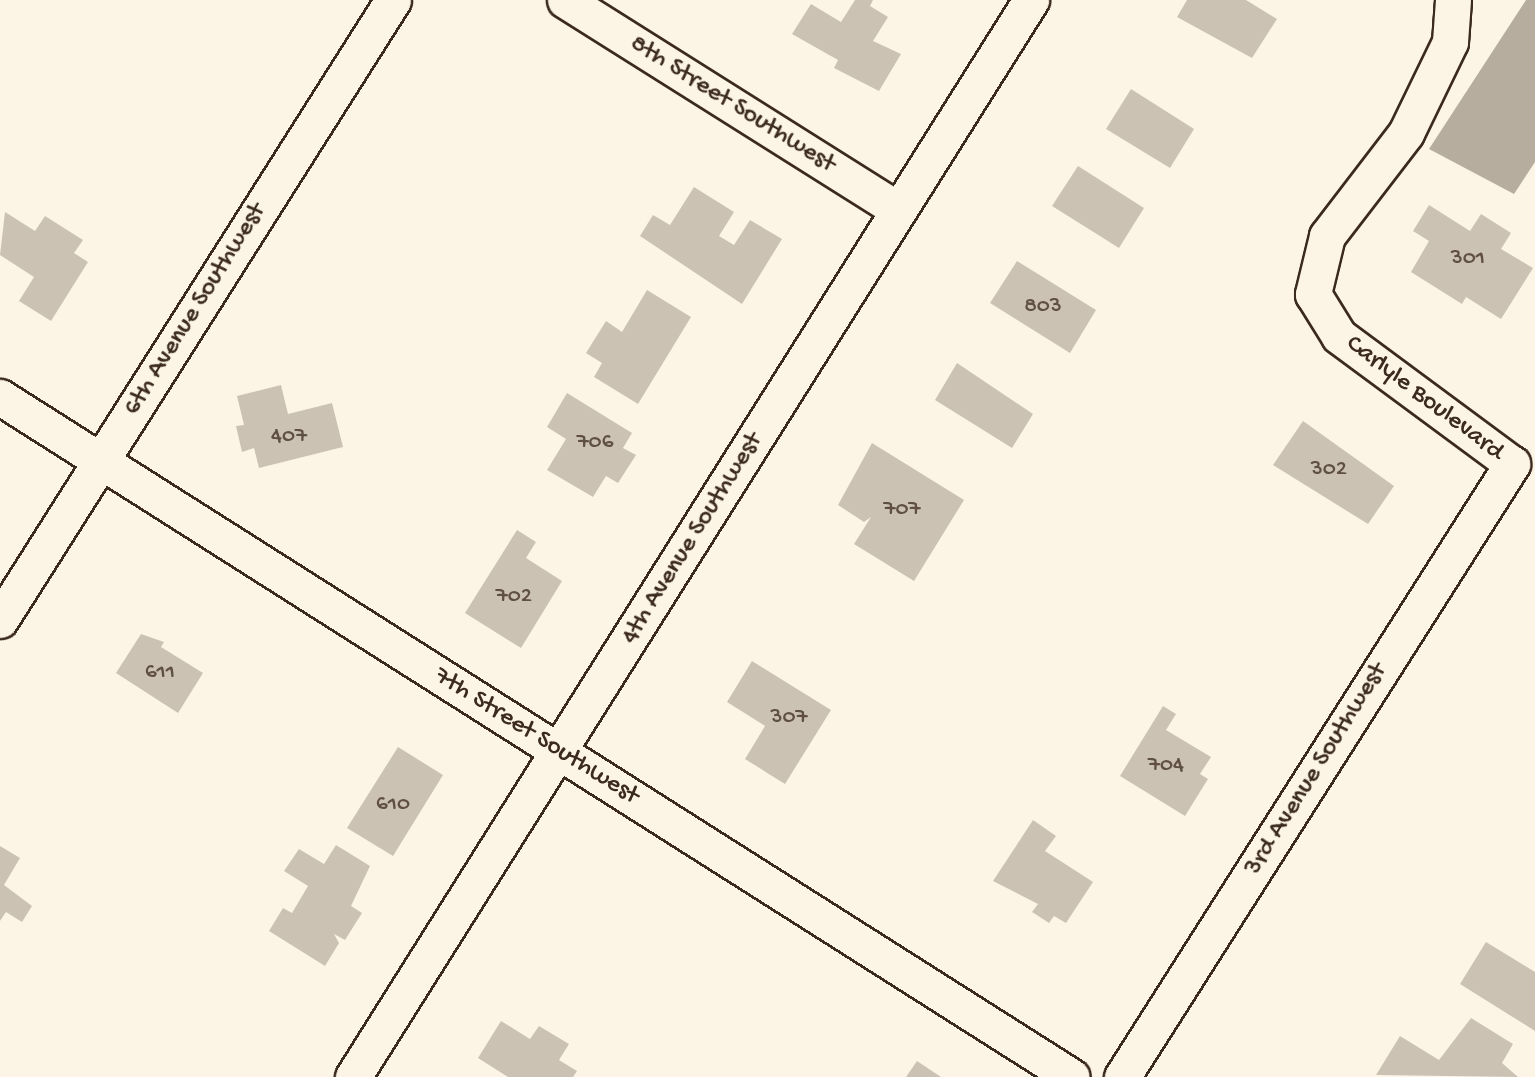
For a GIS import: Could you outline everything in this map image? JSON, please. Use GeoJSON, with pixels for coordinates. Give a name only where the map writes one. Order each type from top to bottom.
{"type":"FeatureCollection","features":[{"type":"Feature","properties":{"kind":"street","name":"6th Avenue Southwest"},"geometry":{"type":"LineString","coordinates":[[0,620],[393,0]]}},
{"type":"Feature","properties":{"kind":"street","name":"8th Street Southwest"},"geometry":{"type":"LineString","coordinates":[[565,0],[898,210]]}},
{"type":"Feature","properties":{"kind":"street","name":"4th Avenue Southwest"},"geometry":{"type":"LineString","coordinates":[[353,1077],[560,753],[1031,0]]}},
{"type":"Feature","properties":{"kind":"street","name":"Carlyle Boulevard"},"geometry":{"type":"LineString","coordinates":[[1453,0],[1450,42],[1406,133],[1327,236],[1313,294],[1339,336],[1524,465]]}},
{"type":"Feature","properties":{"kind":"street","name":"7th Street Southwest"},"geometry":{"type":"LineString","coordinates":[[0,397],[1072,1077]]}},
{"type":"Feature","properties":{"kind":"street","name":"3rd Avenue Southwest"},"geometry":{"type":"LineString","coordinates":[[1122,1077],[1524,465]]}},
{"type":"Feature","properties":{"kind":"shaded area"},"geometry":{"type":"Polygon","coordinates":[[[1526,0],[1535,0],[1535,162],[1514,194],[1429,149],[1526,0]]]}},
{"type":"Feature","properties":{"kind":"building"},"geometry":{"type":"Polygon","coordinates":[[[855,0],[873,0],[870,6],[888,17],[873,41],[901,54],[879,91],[834,68],[838,60],[792,34],[811,4],[841,22],[855,0]]]}},
{"type":"Feature","properties":{"kind":"building"},"geometry":{"type":"Polygon","coordinates":[[[1187,0],[1246,0],[1277,19],[1252,58],[1177,17],[1187,0]]]}},
{"type":"Feature","properties":{"kind":"building"},"geometry":{"type":"Polygon","coordinates":[[[1131,89],[1194,129],[1170,168],[1106,129],[1131,89]]]}},
{"type":"Feature","properties":{"kind":"building"},"geometry":{"type":"Polygon","coordinates":[[[1078,166],[1144,208],[1119,248],[1052,206],[1078,166]]]}},
{"type":"Feature","properties":{"kind":"building"},"geometry":{"type":"Polygon","coordinates":[[[694,187],[734,212],[719,236],[734,245],[750,220],[782,239],[742,304],[640,236],[653,215],[670,225],[694,187]]]}},
{"type":"Feature","properties":{"kind":"building"},"geometry":{"type":"Polygon","coordinates":[[[1429,205],[1470,231],[1481,214],[1511,233],[1501,249],[1533,268],[1501,319],[1466,297],[1462,304],[1411,272],[1429,241],[1413,231],[1429,205]]]}},
{"type":"Feature","properties":{"kind":"building"},"geometry":{"type":"Polygon","coordinates":[[[5,212],[35,231],[45,216],[83,240],[74,253],[88,262],[51,321],[19,301],[34,277],[0,255],[5,212]]]}},
{"type":"Feature","properties":{"kind":"building"},"geometry":{"type":"Polygon","coordinates":[[[1017,261],[1096,310],[1070,353],[990,303],[1017,261]]]}},
{"type":"Feature","properties":{"kind":"building"},"geometry":{"type":"Polygon","coordinates":[[[647,290],[691,317],[638,404],[594,377],[602,363],[586,353],[606,321],[622,332],[647,290]]]}},
{"type":"Feature","properties":{"kind":"building"},"geometry":{"type":"Polygon","coordinates":[[[957,363],[1033,414],[1012,448],[935,400],[957,363]]]}},
{"type":"Feature","properties":{"kind":"building"},"geometry":{"type":"Polygon","coordinates":[[[281,385],[288,414],[332,403],[343,447],[259,468],[254,448],[242,452],[236,426],[244,425],[237,396],[281,385]]]}},
{"type":"Feature","properties":{"kind":"building"},"geometry":{"type":"Polygon","coordinates":[[[567,393],[632,433],[623,448],[636,455],[618,483],[606,476],[593,497],[547,470],[566,439],[547,427],[567,393]]]}},
{"type":"Feature","properties":{"kind":"building"},"geometry":{"type":"Polygon","coordinates":[[[1303,421],[1394,486],[1368,524],[1273,465],[1303,421]]]}},
{"type":"Feature","properties":{"kind":"building"},"geometry":{"type":"Polygon","coordinates":[[[872,443],[964,500],[914,581],[854,544],[871,517],[864,522],[838,505],[872,443]]]}},
{"type":"Feature","properties":{"kind":"building"},"geometry":{"type":"Polygon","coordinates":[[[517,530],[536,542],[526,558],[562,581],[521,648],[465,613],[517,530]]]}},
{"type":"Feature","properties":{"kind":"building"},"geometry":{"type":"Polygon","coordinates":[[[141,634],[164,642],[161,647],[203,673],[178,713],[116,673],[141,634]]]}},
{"type":"Feature","properties":{"kind":"building"},"geometry":{"type":"Polygon","coordinates":[[[752,661],[831,710],[785,784],[745,759],[765,726],[727,702],[752,661]]]}},
{"type":"Feature","properties":{"kind":"building"},"geometry":{"type":"Polygon","coordinates":[[[1163,706],[1176,714],[1166,730],[1211,757],[1200,774],[1208,779],[1185,816],[1120,776],[1163,706]]]}},
{"type":"Feature","properties":{"kind":"building"},"geometry":{"type":"Polygon","coordinates":[[[398,747],[443,775],[393,856],[347,828],[398,747]]]}},
{"type":"Feature","properties":{"kind":"building"},"geometry":{"type":"Polygon","coordinates":[[[1033,820],[1056,836],[1045,851],[1093,882],[1066,923],[1054,916],[1049,923],[1032,912],[1038,904],[993,881],[1033,820]]]}},
{"type":"Feature","properties":{"kind":"building"},"geometry":{"type":"Polygon","coordinates":[[[336,845],[370,866],[351,906],[362,913],[345,940],[334,934],[339,943],[325,966],[269,931],[283,908],[292,913],[308,886],[284,871],[299,849],[324,864],[336,845]]]}},
{"type":"Feature","properties":{"kind":"building"},"geometry":{"type":"Polygon","coordinates":[[[0,846],[20,858],[4,885],[32,906],[22,922],[6,912],[0,921],[0,846]]]}},
{"type":"Feature","properties":{"kind":"building"},"geometry":{"type":"Polygon","coordinates":[[[1486,942],[1535,972],[1535,1031],[1460,984],[1486,942]]]}},
{"type":"Feature","properties":{"kind":"building"},"geometry":{"type":"Polygon","coordinates":[[[1471,1018],[1513,1044],[1502,1063],[1518,1077],[1376,1075],[1400,1036],[1439,1060],[1471,1018]]]}},
{"type":"Feature","properties":{"kind":"building"},"geometry":{"type":"Polygon","coordinates":[[[501,1021],[530,1039],[539,1026],[569,1044],[559,1060],[577,1071],[573,1077],[508,1077],[478,1058],[501,1021]]]}},
{"type":"Feature","properties":{"kind":"building"},"geometry":{"type":"Polygon","coordinates":[[[917,1061],[941,1077],[906,1077],[917,1061]]]}}]}
